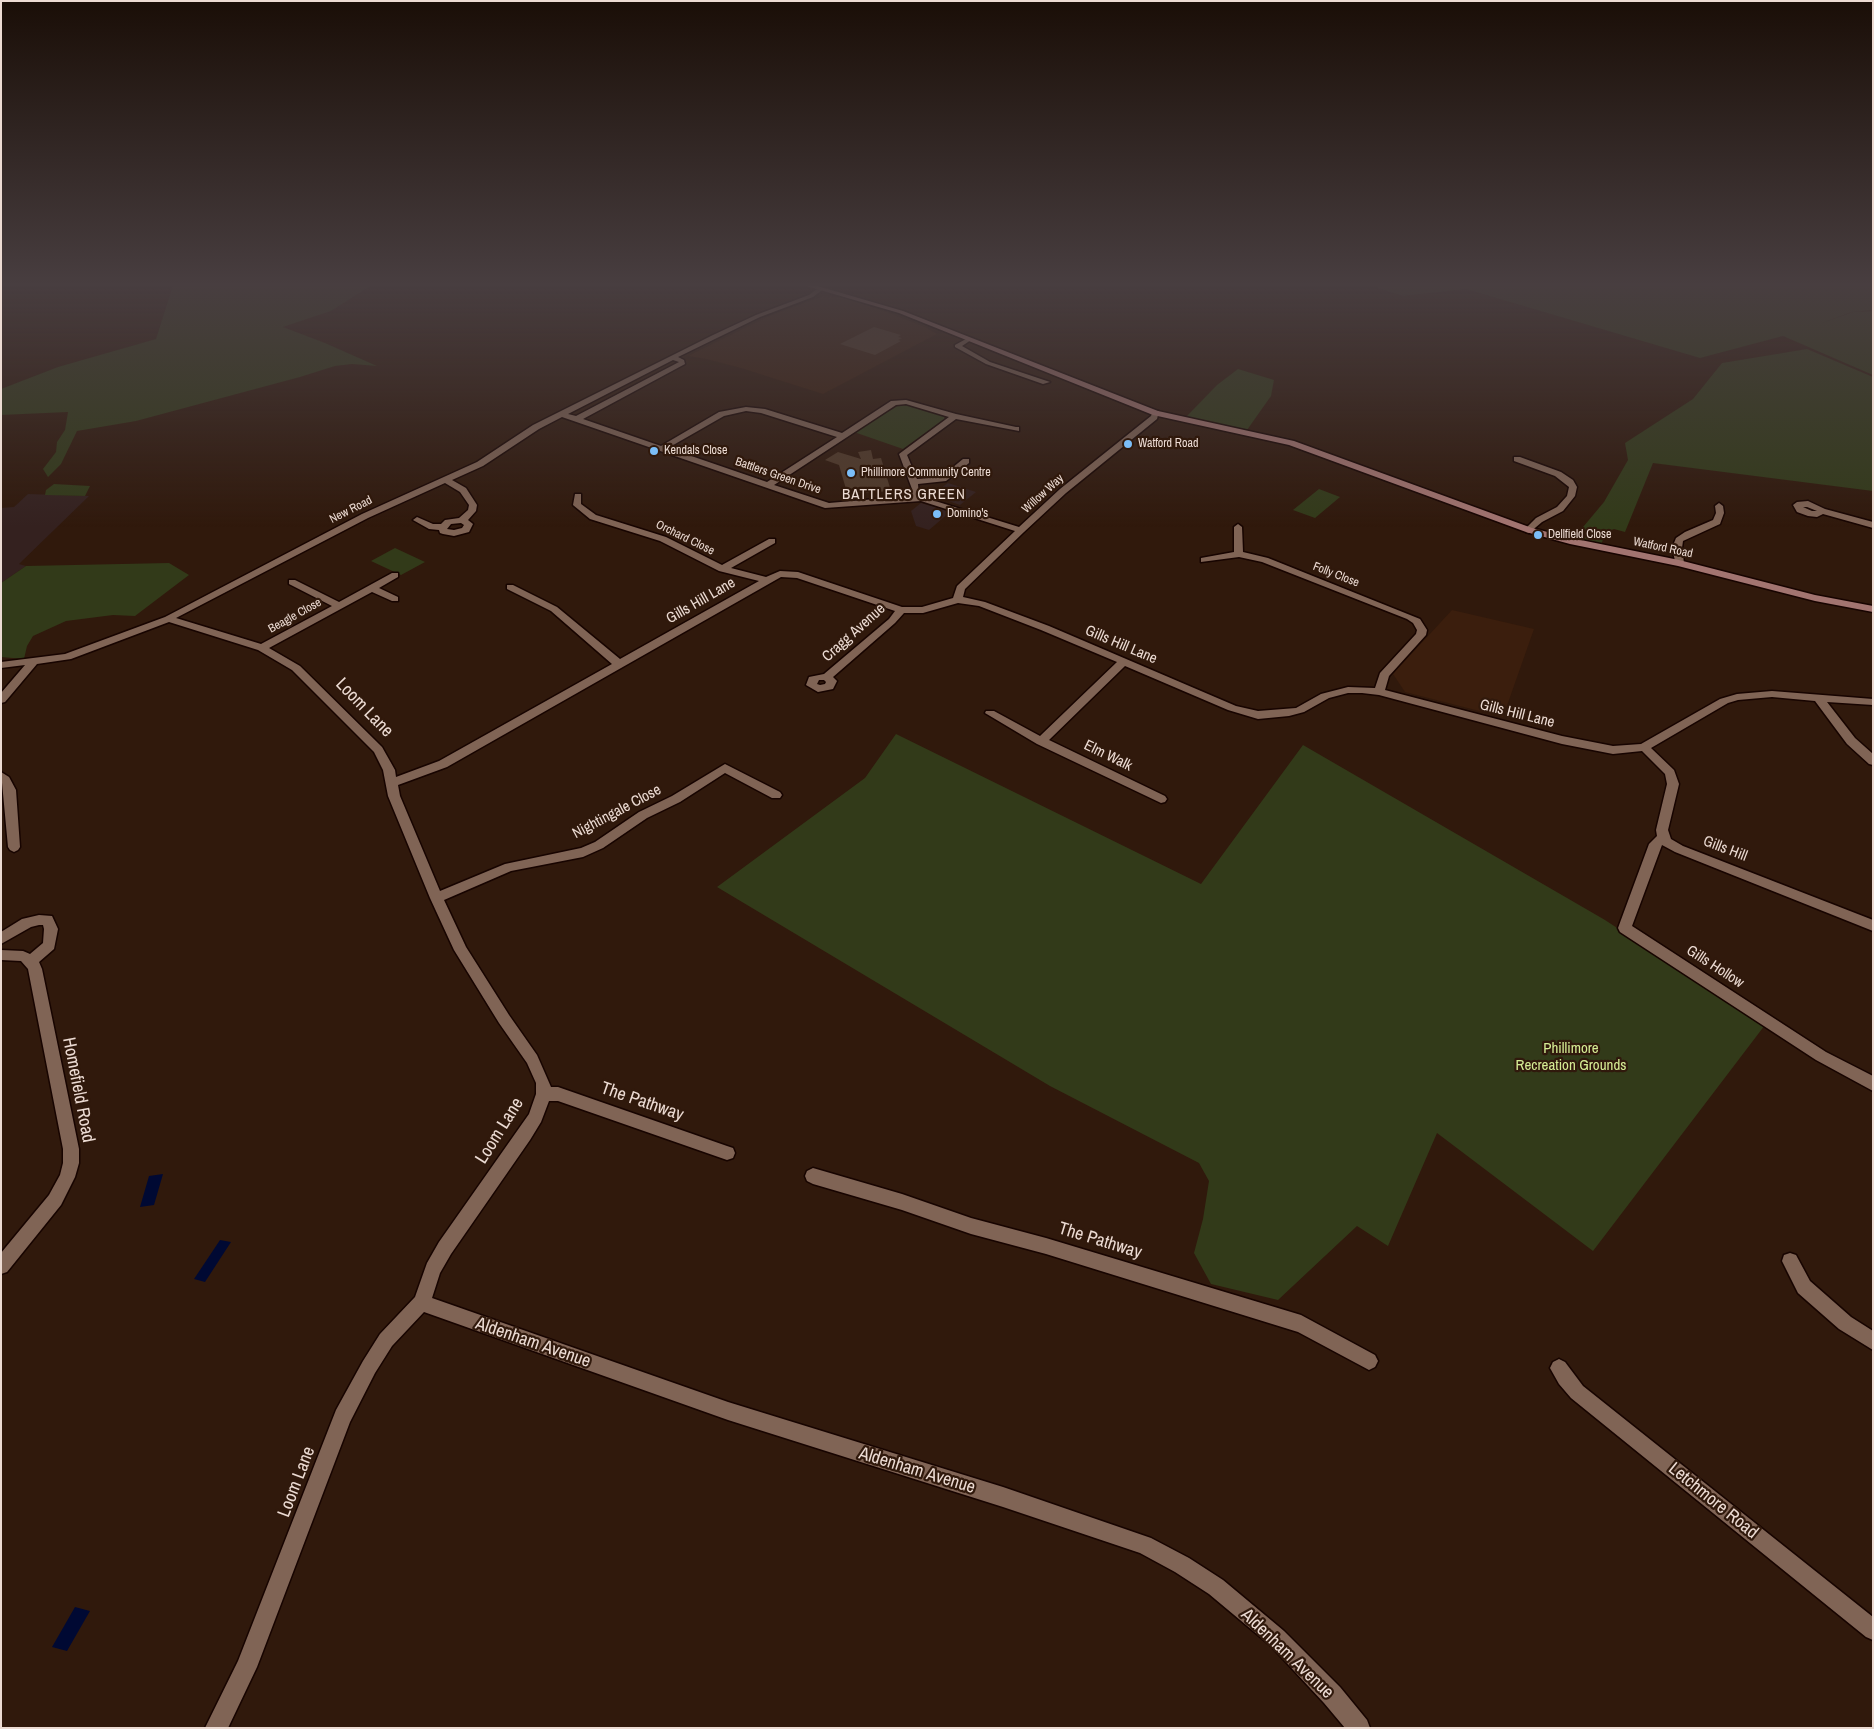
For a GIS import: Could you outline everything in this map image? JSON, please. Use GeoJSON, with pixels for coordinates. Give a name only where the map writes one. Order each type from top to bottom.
{"type":"FeatureCollection","features":[{"type":"Feature","properties":{"kind":"main road","name":"Watford Road"},"geometry":{"type":"LineString","coordinates":[[1033,366],[1156,414],[1291,443],[1529,530],[1578,543],[1678,563],[1815,598],[1873,609]]}},
{"type":"Feature","properties":{"kind":"street","name":"New Road"},"geometry":{"type":"LineString","coordinates":[[1,665],[32,663],[80,653],[168,619],[365,516],[486,461],[525,434],[659,366]]}},
{"type":"Feature","properties":{"kind":"street"},"geometry":{"type":"LineString","coordinates":[[576,419],[678,366]]}},
{"type":"Feature","properties":{"kind":"street"},"geometry":{"type":"LineString","coordinates":[[996,366],[1046,382]]}},
{"type":"Feature","properties":{"kind":"street"},"geometry":{"type":"LineString","coordinates":[[768,486],[898,402],[906,402],[955,416],[1016,429]]}},
{"type":"Feature","properties":{"kind":"street"},"geometry":{"type":"LineString","coordinates":[[661,449],[722,414],[746,409],[762,411],[843,436]]}},
{"type":"Feature","properties":{"kind":"street","name":"Battlers Green Drive"},"geometry":{"type":"LineString","coordinates":[[562,414],[828,506],[915,498],[927,500],[1021,530]]}},
{"type":"Feature","properties":{"kind":"street","name":"Willow Way"},"geometry":{"type":"LineString","coordinates":[[957,600],[960,588],[1021,530],[1063,491],[1156,414]]}},
{"type":"Feature","properties":{"kind":"street"},"geometry":{"type":"LineString","coordinates":[[915,498],[916,489],[903,454],[955,416]]}},
{"type":"Feature","properties":{"kind":"street"},"geometry":{"type":"LineString","coordinates":[[1517,460],[1558,474],[1570,482],[1572,487],[1571,496],[1560,509],[1539,520],[1529,530]]}},
{"type":"Feature","properties":{"kind":"street"},"geometry":{"type":"LineString","coordinates":[[914,482],[943,479],[966,461]]}},
{"type":"Feature","properties":{"kind":"street"},"geometry":{"type":"LineString","coordinates":[[416,520],[432,527],[443,527],[443,531],[446,533],[462,531],[469,525],[468,522],[462,520],[472,511],[473,505],[463,490],[446,480]]}},
{"type":"Feature","properties":{"kind":"street","name":"Orchard Close"},"geometry":{"type":"LineString","coordinates":[[578,496],[578,505],[593,517],[663,539],[722,569],[767,580]]}},
{"type":"Feature","properties":{"kind":"street"},"geometry":{"type":"LineString","coordinates":[[1678,563],[1677,548],[1679,540],[1688,534],[1717,522],[1720,513],[1719,506]]}},
{"type":"Feature","properties":{"kind":"street"},"geometry":{"type":"LineString","coordinates":[[1822,511],[1873,525]]}},
{"type":"Feature","properties":{"kind":"street"},"geometry":{"type":"LineString","coordinates":[[1238,527],[1239,554]]}},
{"type":"Feature","properties":{"kind":"street"},"geometry":{"type":"LineString","coordinates":[[722,569],[772,541]]}},
{"type":"Feature","properties":{"kind":"street","name":"Folly Close"},"geometry":{"type":"LineString","coordinates":[[1204,560],[1239,554],[1265,560],[1410,617],[1420,626],[1422,630],[1421,635],[1384,675],[1379,692]]}},
{"type":"Feature","properties":{"kind":"street","name":"Gills Hill Lane"},"geometry":{"type":"LineString","coordinates":[[391,783],[443,764],[780,574],[798,575],[901,610],[923,610],[957,600],[968,600],[982,604],[1232,708],[1258,715],[1294,711],[1335,692],[1362,690],[1379,692],[1507,727],[1578,744],[1613,750],[1629,750],[1644,747],[1724,701],[1737,697],[1772,694],[1873,702]]}},
{"type":"Feature","properties":{"kind":"street","name":"Beagle Close"},"geometry":{"type":"LineString","coordinates":[[262,648],[395,575]]}},
{"type":"Feature","properties":{"kind":"street","name":"Beagle Close"},"geometry":{"type":"LineString","coordinates":[[292,582],[340,606]]}},
{"type":"Feature","properties":{"kind":"street"},"geometry":{"type":"LineString","coordinates":[[510,587],[554,609],[620,665]]}},
{"type":"Feature","properties":{"kind":"street"},"geometry":{"type":"LineString","coordinates":[[372,588],[395,599]]}},
{"type":"Feature","properties":{"kind":"street","name":"Cragg Avenue"},"geometry":{"type":"LineString","coordinates":[[827,677],[892,621],[901,610]]}},
{"type":"Feature","properties":{"kind":"street","name":"Loom Lane"},"geometry":{"type":"LineString","coordinates":[[168,619],[262,648],[296,668],[378,750],[389,770],[394,796],[436,898],[469,963],[532,1059],[543,1083],[544,1094],[536,1117],[525,1135],[445,1248],[433,1270],[422,1302],[386,1340],[369,1367],[344,1417],[246,1667],[216,1728]]}},
{"type":"Feature","properties":{"kind":"street"},"geometry":{"type":"LineString","coordinates":[[1041,741],[1123,662]]}},
{"type":"Feature","properties":{"kind":"street"},"geometry":{"type":"LineString","coordinates":[[1,700],[32,663]]}},
{"type":"Feature","properties":{"kind":"street"},"geometry":{"type":"LineString","coordinates":[[1818,697],[1851,741],[1873,761]]}},
{"type":"Feature","properties":{"kind":"street","name":"Elm Walk"},"geometry":{"type":"LineString","coordinates":[[990,713],[1041,741],[1161,799]]}},
{"type":"Feature","properties":{"kind":"street"},"geometry":{"type":"LineString","coordinates":[[1644,747],[1670,773],[1673,784],[1662,830],[1663,838]]}},
{"type":"Feature","properties":{"kind":"street","name":"Nightingale Close"},"geometry":{"type":"LineString","coordinates":[[436,898],[509,867],[583,852],[599,845],[644,815],[676,800],[725,768],[776,795]]}},
{"type":"Feature","properties":{"kind":"street"},"geometry":{"type":"LineString","coordinates":[[1,776],[10,790],[14,847]]}},
{"type":"Feature","properties":{"kind":"street","name":"Gills Hill"},"geometry":{"type":"LineString","coordinates":[[1663,838],[1679,849],[1873,926]]}},
{"type":"Feature","properties":{"kind":"street","name":"Gills Hollow"},"geometry":{"type":"LineString","coordinates":[[1663,838],[1655,844],[1625,928],[1821,1056],[1873,1084]]}},
{"type":"Feature","properties":{"kind":"street"},"geometry":{"type":"LineString","coordinates":[[1,939],[27,923],[38,920],[47,920],[52,929],[49,945],[31,962],[23,956],[1,955]]}},
{"type":"Feature","properties":{"kind":"street","name":"Homefield Road"},"geometry":{"type":"LineString","coordinates":[[1,1266],[55,1200],[67,1177],[71,1163],[67,1130],[35,969],[31,962]]}},
{"type":"Feature","properties":{"kind":"street","name":"The Pathway"},"geometry":{"type":"LineString","coordinates":[[544,1094],[558,1094],[727,1153]]}},
{"type":"Feature","properties":{"kind":"street","name":"The Pathway"},"geometry":{"type":"LineString","coordinates":[[813,1176],[902,1202],[971,1226],[1046,1246],[1301,1324],[1369,1361]]}},
{"type":"Feature","properties":{"kind":"street"},"geometry":{"type":"LineString","coordinates":[[1790,1261],[1804,1287],[1845,1323],[1873,1341]]}},
{"type":"Feature","properties":{"kind":"street","name":"Aldenham Avenue"},"geometry":{"type":"LineString","coordinates":[[422,1302],[436,1309],[728,1411],[1003,1497],[1144,1544],[1216,1587],[1277,1638],[1332,1695],[1359,1728]]}},
{"type":"Feature","properties":{"kind":"street","name":"Letchmore Road"},"geometry":{"type":"LineString","coordinates":[[1559,1368],[1577,1392],[1873,1630]]}},
{"type":"Feature","properties":{"kind":"shaded area"},"geometry":{"type":"Polygon","coordinates":[[[732,366],[877,366],[823,394],[732,366]]]}},
{"type":"Feature","properties":{"kind":"shaded area"},"geometry":{"type":"Polygon","coordinates":[[[948,483],[976,492],[960,505],[931,495],[948,483]]]}},
{"type":"Feature","properties":{"kind":"shaded area"},"geometry":{"type":"Polygon","coordinates":[[[28,494],[89,496],[19,564],[26,566],[1,583],[1,508],[14,507],[28,494]]]}},
{"type":"Feature","properties":{"kind":"shaded area"},"geometry":{"type":"Polygon","coordinates":[[[921,503],[950,512],[929,530],[916,526],[911,511],[921,503]]]}},
{"type":"Feature","properties":{"kind":"shaded area"},"geometry":{"type":"Polygon","coordinates":[[[1452,610],[1534,629],[1503,717],[1405,692],[1393,674],[1452,610]]]}},
{"type":"Feature","properties":{"kind":"green space"},"geometry":{"type":"Polygon","coordinates":[[[338,366],[136,421],[77,431],[61,464],[48,477],[43,469],[56,452],[57,442],[65,430],[68,412],[1,415],[1,389],[58,367],[338,366]]]}},
{"type":"Feature","properties":{"kind":"green space"},"geometry":{"type":"Polygon","coordinates":[[[1720,366],[1846,366],[1873,377],[1873,491],[1653,463],[1625,532],[1614,529],[1606,532],[1601,545],[1573,539],[1604,502],[1628,460],[1625,443],[1693,399],[1720,366]]]}},
{"type":"Feature","properties":{"kind":"green space"},"geometry":{"type":"Polygon","coordinates":[[[1852,366],[1873,366],[1873,375],[1852,366]]]}},
{"type":"Feature","properties":{"kind":"green space"},"geometry":{"type":"Polygon","coordinates":[[[1238,369],[1274,380],[1271,396],[1247,430],[1186,417],[1217,385],[1238,369]]]}},
{"type":"Feature","properties":{"kind":"green space"},"geometry":{"type":"Polygon","coordinates":[[[906,404],[943,415],[945,419],[903,449],[854,432],[899,405],[906,404]]]}},
{"type":"Feature","properties":{"kind":"green space"},"geometry":{"type":"Polygon","coordinates":[[[54,484],[90,486],[85,496],[45,495],[46,490],[54,484]]]}},
{"type":"Feature","properties":{"kind":"green space"},"geometry":{"type":"Polygon","coordinates":[[[1319,489],[1340,497],[1315,518],[1293,510],[1319,489]]]}},
{"type":"Feature","properties":{"kind":"green space"},"geometry":{"type":"Polygon","coordinates":[[[395,548],[425,562],[401,575],[371,561],[395,548]]]}},
{"type":"Feature","properties":{"kind":"green space"},"geometry":{"type":"Polygon","coordinates":[[[169,563],[189,575],[135,616],[113,615],[66,621],[33,636],[27,646],[24,659],[1,657],[1,583],[26,566],[169,563]]]}},
{"type":"Feature","properties":{"kind":"green space","name":"Phillimore Recreation Grounds"},"geometry":{"type":"Polygon","coordinates":[[[896,734],[1201,884],[1303,745],[1605,920],[1765,1025],[1593,1251],[1437,1133],[1388,1246],[1357,1226],[1278,1300],[1211,1284],[1194,1253],[1203,1219],[1209,1181],[1199,1163],[1050,1086],[717,887],[865,778],[896,734]]]}},
{"type":"Feature","properties":{"kind":"water"},"geometry":{"type":"Polygon","coordinates":[[[163,1174],[154,1205],[140,1207],[149,1176],[163,1174]]]}},
{"type":"Feature","properties":{"kind":"water"},"geometry":{"type":"Polygon","coordinates":[[[220,1240],[231,1242],[205,1282],[194,1279],[220,1240]]]}},
{"type":"Feature","properties":{"kind":"water"},"geometry":{"type":"Polygon","coordinates":[[[75,1607],[90,1611],[67,1651],[52,1647],[75,1607]]]}},
{"type":"Feature","properties":{"kind":"building","name":"Phillimore Community Centre"},"geometry":{"type":"Polygon","coordinates":[[[871,450],[873,459],[881,458],[891,491],[858,493],[857,488],[846,489],[839,465],[825,460],[838,452],[861,459],[858,452],[871,450]]]}},
{"type":"Feature","properties":{"kind":"place","name":"Watford Road"},"geometry":{"type":"Point","coordinates":[1128,444]}},
{"type":"Feature","properties":{"kind":"place","name":"Kendals Close"},"geometry":{"type":"Point","coordinates":[654,451]}},
{"type":"Feature","properties":{"kind":"place","name":"Phillimore Community Centre"},"geometry":{"type":"Point","coordinates":[851,473]}},
{"type":"Feature","properties":{"kind":"place","name":"Domino's"},"geometry":{"type":"Point","coordinates":[937,514]}},
{"type":"Feature","properties":{"kind":"place","name":"Dellfield Close"},"geometry":{"type":"Point","coordinates":[1538,535]}},
{"type":"Feature","properties":{"kind":"district","name":"BATTLERS GREEN"},"geometry":{"type":"Point","coordinates":[904,495]}}]}
